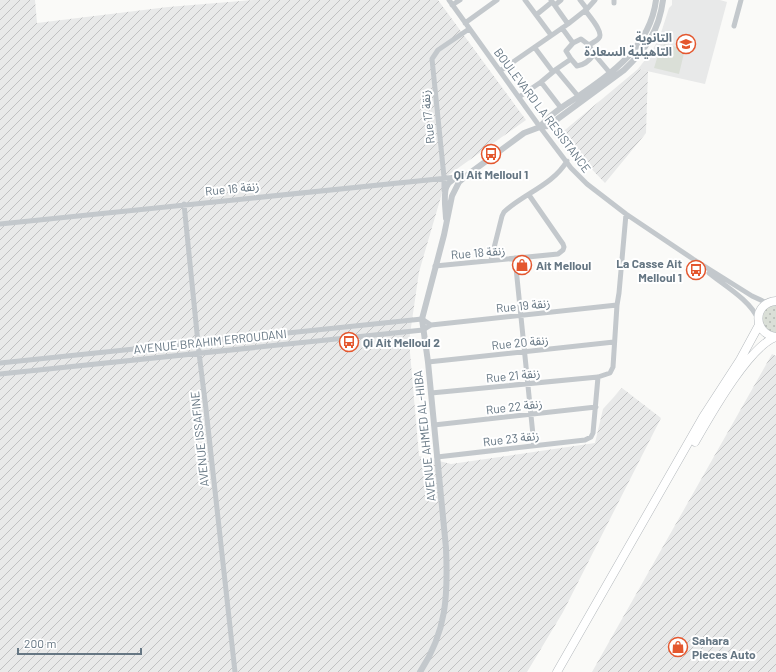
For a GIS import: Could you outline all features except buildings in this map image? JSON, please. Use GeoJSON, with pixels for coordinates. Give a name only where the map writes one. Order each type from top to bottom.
{"type":"FeatureCollection","features":[{"type":"Feature","properties":{"kind":"highway"},"geometry":{"type":"LineString","coordinates":[[557,672],[700,422],[754,337],[759,323],[760,312],[772,301]]}},
{"type":"Feature","properties":{"kind":"highway"},"geometry":{"type":"LineString","coordinates":[[759,323],[767,334],[776,337]]}},
{"type":"Feature","properties":{"kind":"highway"},"geometry":{"type":"LineString","coordinates":[[563,672],[717,404],[756,351],[766,342],[776,337]]}},
{"type":"Feature","properties":{"kind":"street","name":"BOULEVARD LA RESISTANCE"},"geometry":{"type":"LineString","coordinates":[[449,0],[540,127],[571,168],[587,184],[626,214],[693,259],[752,296],[772,301]]}},
{"type":"Feature","properties":{"kind":"street"},"geometry":{"type":"LineString","coordinates":[[452,5],[460,0]]}},
{"type":"Feature","properties":{"kind":"street"},"geometry":{"type":"LineString","coordinates":[[524,0],[551,35]]}},
{"type":"Feature","properties":{"kind":"street"},"geometry":{"type":"LineString","coordinates":[[536,15],[553,2],[561,0]]}},
{"type":"Feature","properties":{"kind":"street"},"geometry":{"type":"LineString","coordinates":[[580,0],[601,34],[598,39],[589,46]]}},
{"type":"Feature","properties":{"kind":"street"},"geometry":{"type":"LineString","coordinates":[[500,71],[568,24],[586,10],[594,0]]}},
{"type":"Feature","properties":{"kind":"street"},"geometry":{"type":"LineString","coordinates":[[540,127],[561,108],[610,73],[628,57],[645,35],[659,0]]}},
{"type":"Feature","properties":{"kind":"street","name":"AVENUE AHMED AL-HIBA"},"geometry":{"type":"LineString","coordinates":[[420,672],[428,659],[437,638],[445,613],[447,594],[446,548],[428,362],[422,319],[444,235],[452,196],[459,182],[466,176],[524,133],[540,127],[548,126],[624,70],[635,60],[650,40],[660,16],[659,0]]}},
{"type":"Feature","properties":{"kind":"street"},"geometry":{"type":"LineString","coordinates":[[734,26],[741,0]]}},
{"type":"Feature","properties":{"kind":"street"},"geometry":{"type":"LineString","coordinates":[[465,23],[494,1]]}},
{"type":"Feature","properties":{"kind":"street"},"geometry":{"type":"LineString","coordinates":[[553,2],[568,24]]}},
{"type":"Feature","properties":{"kind":"street"},"geometry":{"type":"LineString","coordinates":[[562,28],[574,43]]}},
{"type":"Feature","properties":{"kind":"street","name":"Rue 17 زنقة"},"geometry":{"type":"LineString","coordinates":[[447,221],[432,59],[438,50],[469,29]]}},
{"type":"Feature","properties":{"kind":"street"},"geometry":{"type":"LineString","coordinates":[[594,54],[590,59],[578,66],[575,65],[566,52],[574,43],[581,39],[584,40],[610,73]]}},
{"type":"Feature","properties":{"kind":"street"},"geometry":{"type":"LineString","coordinates":[[535,48],[578,96]]}},
{"type":"Feature","properties":{"kind":"street"},"geometry":{"type":"LineString","coordinates":[[519,97],[571,59]]}},
{"type":"Feature","properties":{"kind":"street"},"geometry":{"type":"LineString","coordinates":[[541,82],[561,108]]}},
{"type":"Feature","properties":{"kind":"street"},"geometry":{"type":"LineString","coordinates":[[492,260],[502,216],[507,209],[529,195],[562,170],[567,161]]}},
{"type":"Feature","properties":{"kind":"street"},"geometry":{"type":"LineString","coordinates":[[562,170],[571,168]]}},
{"type":"Feature","properties":{"kind":"street","name":"Rue 16 زنقة"},"geometry":{"type":"LineString","coordinates":[[0,224],[444,177],[466,176]]}},
{"type":"Feature","properties":{"kind":"street","name":"AVENUE AHMED AL-HIBA"},"geometry":{"type":"LineString","coordinates":[[444,177],[448,183],[452,196]]}},
{"type":"Feature","properties":{"kind":"street"},"geometry":{"type":"LineString","coordinates":[[444,195],[448,183],[457,177]]}},
{"type":"Feature","properties":{"kind":"street","name":"Rue 18 زنقة"},"geometry":{"type":"LineString","coordinates":[[435,266],[558,254],[563,250],[563,244],[529,195]]}},
{"type":"Feature","properties":{"kind":"street","name":"AVENUE ISSAFINE"},"geometry":{"type":"LineString","coordinates":[[184,204],[199,353],[235,672]]}},
{"type":"Feature","properties":{"kind":"street"},"geometry":{"type":"LineString","coordinates":[[596,407],[598,376],[608,374],[613,367],[617,305],[626,214]]}},
{"type":"Feature","properties":{"kind":"street"},"geometry":{"type":"LineString","coordinates":[[515,258],[534,445]]}},
{"type":"Feature","properties":{"kind":"street","name":"BOULEVARD LA RESISTANCE"},"geometry":{"type":"LineString","coordinates":[[693,259],[745,301],[754,310],[759,323]]}},
{"type":"Feature","properties":{"kind":"street","name":"Rue 19 زنقة"},"geometry":{"type":"LineString","coordinates":[[423,330],[431,325],[617,305]]}},
{"type":"Feature","properties":{"kind":"street"},"geometry":{"type":"LineString","coordinates":[[422,319],[431,325]]}},
{"type":"Feature","properties":{"kind":"street","name":"AVENUE BRAHIM ERROUDANI"},"geometry":{"type":"LineString","coordinates":[[0,363],[422,319]]}},
{"type":"Feature","properties":{"kind":"street"},"geometry":{"type":"LineString","coordinates":[[359,326],[361,336]]}},
{"type":"Feature","properties":{"kind":"street","name":"AVENUE BRAHIM ERROUDANI"},"geometry":{"type":"LineString","coordinates":[[0,374],[423,330]]}},
{"type":"Feature","properties":{"kind":"street","name":"Rue 20 زنقة"},"geometry":{"type":"LineString","coordinates":[[428,362],[614,342]]}},
{"type":"Feature","properties":{"kind":"street"},"geometry":{"type":"LineString","coordinates":[[98,353],[100,363]]}},
{"type":"Feature","properties":{"kind":"street"},"geometry":{"type":"LineString","coordinates":[[54,358],[55,368]]}},
{"type":"Feature","properties":{"kind":"street","name":"Rue 21 زنقة"},"geometry":{"type":"LineString","coordinates":[[431,393],[598,376]]}},
{"type":"Feature","properties":{"kind":"street","name":"Rue 22 زنقة"},"geometry":{"type":"LineString","coordinates":[[434,425],[596,407]]}},
{"type":"Feature","properties":{"kind":"street","name":"Rue 23 زنقة"},"geometry":{"type":"LineString","coordinates":[[437,457],[585,440],[588,439],[593,433],[596,407]]}},
{"type":"Feature","properties":{"kind":"shaded area"},"geometry":{"type":"Polygon","coordinates":[[[0,0],[35,0],[37,23],[168,7],[253,0],[438,0],[526,120],[447,176],[419,272],[409,341],[419,456],[451,464],[595,443],[603,409],[622,388],[661,418],[563,612],[527,672],[0,672],[0,0]]]}},
{"type":"Feature","properties":{"kind":"shaded area","name":"التانوية التاهيلية السعادة"},"geometry":{"type":"Polygon","coordinates":[[[672,0],[720,0],[727,2],[705,84],[638,69],[652,51],[660,36],[669,8],[672,5],[672,0]]]}},
{"type":"Feature","properties":{"kind":"shaded area"},"geometry":{"type":"Polygon","coordinates":[[[664,44],[685,49],[679,74],[654,68],[658,55],[661,55],[664,44]]]}},
{"type":"Feature","properties":{"kind":"shaded area"},"geometry":{"type":"Polygon","coordinates":[[[638,69],[648,71],[646,133],[605,183],[559,135],[638,69]]]}},
{"type":"Feature","properties":{"kind":"shaded area"},"geometry":{"type":"Polygon","coordinates":[[[776,303],[776,334],[772,334],[762,324],[764,309],[776,303]]]}},
{"type":"Feature","properties":{"kind":"shaded area"},"geometry":{"type":"Polygon","coordinates":[[[772,354],[776,356],[776,672],[592,672],[772,354]]]}},
{"type":"Feature","properties":{"kind":"place","name":"التانوية التاهيلية السعادة"},"geometry":{"type":"Point","coordinates":[686,44]}},
{"type":"Feature","properties":{"kind":"place","name":"Qi Ait Melloul 1"},"geometry":{"type":"Point","coordinates":[491,154]}},
{"type":"Feature","properties":{"kind":"place","name":"Ait Melloul"},"geometry":{"type":"Point","coordinates":[522,265]}},
{"type":"Feature","properties":{"kind":"place","name":"La Casse Ait Melloul 1"},"geometry":{"type":"Point","coordinates":[696,270]}},
{"type":"Feature","properties":{"kind":"place","name":"Qi Ait Melloul 2"},"geometry":{"type":"Point","coordinates":[349,342]}},
{"type":"Feature","properties":{"kind":"place","name":"Sahara Pieces Auto"},"geometry":{"type":"Point","coordinates":[678,647]}}]}
